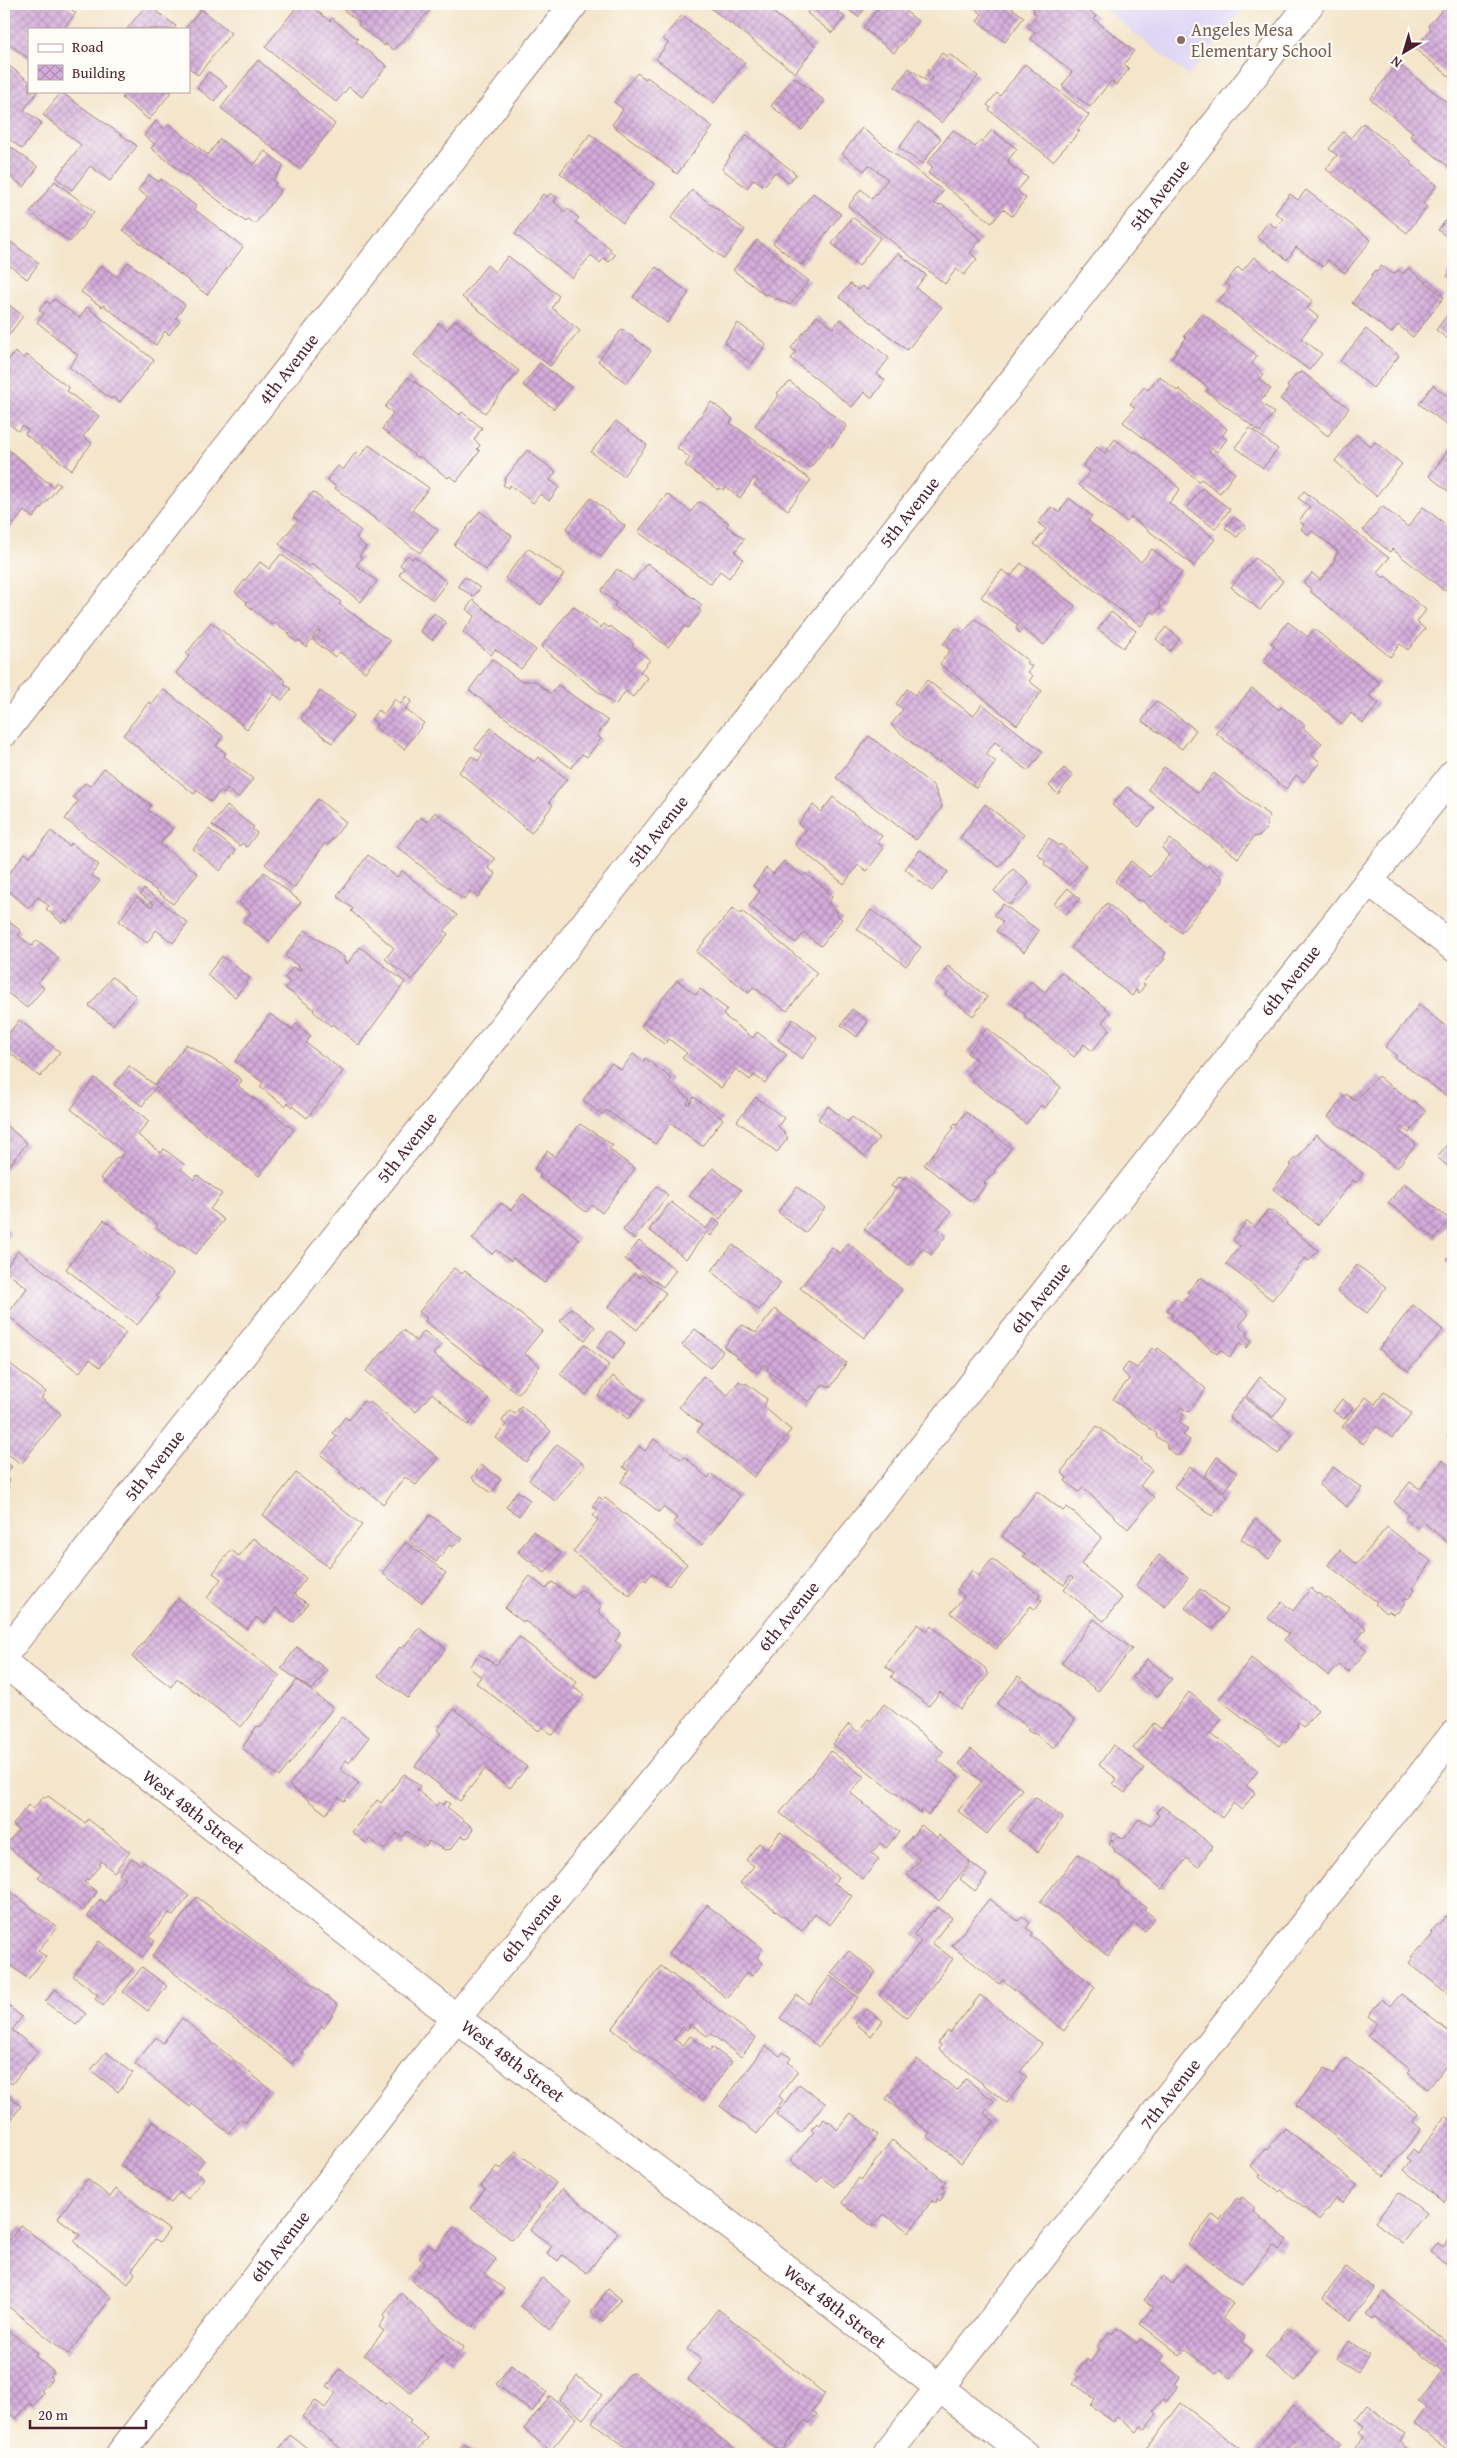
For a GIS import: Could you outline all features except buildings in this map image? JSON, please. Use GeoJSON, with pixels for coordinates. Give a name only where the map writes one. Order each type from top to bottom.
{"type":"FeatureCollection","features":[{"type":"Feature","properties":{"kind":"street","name":"4th Avenue"},"geometry":{"type":"LineString","coordinates":[[4,733],[574,4]]}},
{"type":"Feature","properties":{"kind":"street","name":"5th Avenue"},"geometry":{"type":"LineString","coordinates":[[4,1655],[657,832],[1310,4]]}},
{"type":"Feature","properties":{"kind":"street","name":"6th Avenue"},"geometry":{"type":"LineString","coordinates":[[120,2454],[456,2018],[822,1575],[1453,774]]}},
{"type":"Feature","properties":{"kind":"street"},"geometry":{"type":"LineString","coordinates":[[1369,881],[1453,946]]}},
{"type":"Feature","properties":{"kind":"street","name":"West 48th Street"},"geometry":{"type":"LineString","coordinates":[[4,1663],[456,2018],[736,2230],[1025,2454]]}},
{"type":"Feature","properties":{"kind":"street","name":"7th Avenue"},"geometry":{"type":"LineString","coordinates":[[887,2454],[1453,1736]]}},
{"type":"Feature","properties":{"kind":"shaded area","name":"Angeles Mesa Elementary School"},"geometry":{"type":"Polygon","coordinates":[[[1098,4],[1246,4],[1189,76],[1098,4]]]}},
{"type":"Feature","properties":{"kind":"place","name":"Angeles Mesa Elementary School"},"geometry":{"type":"Point","coordinates":[1181,40]}}]}
